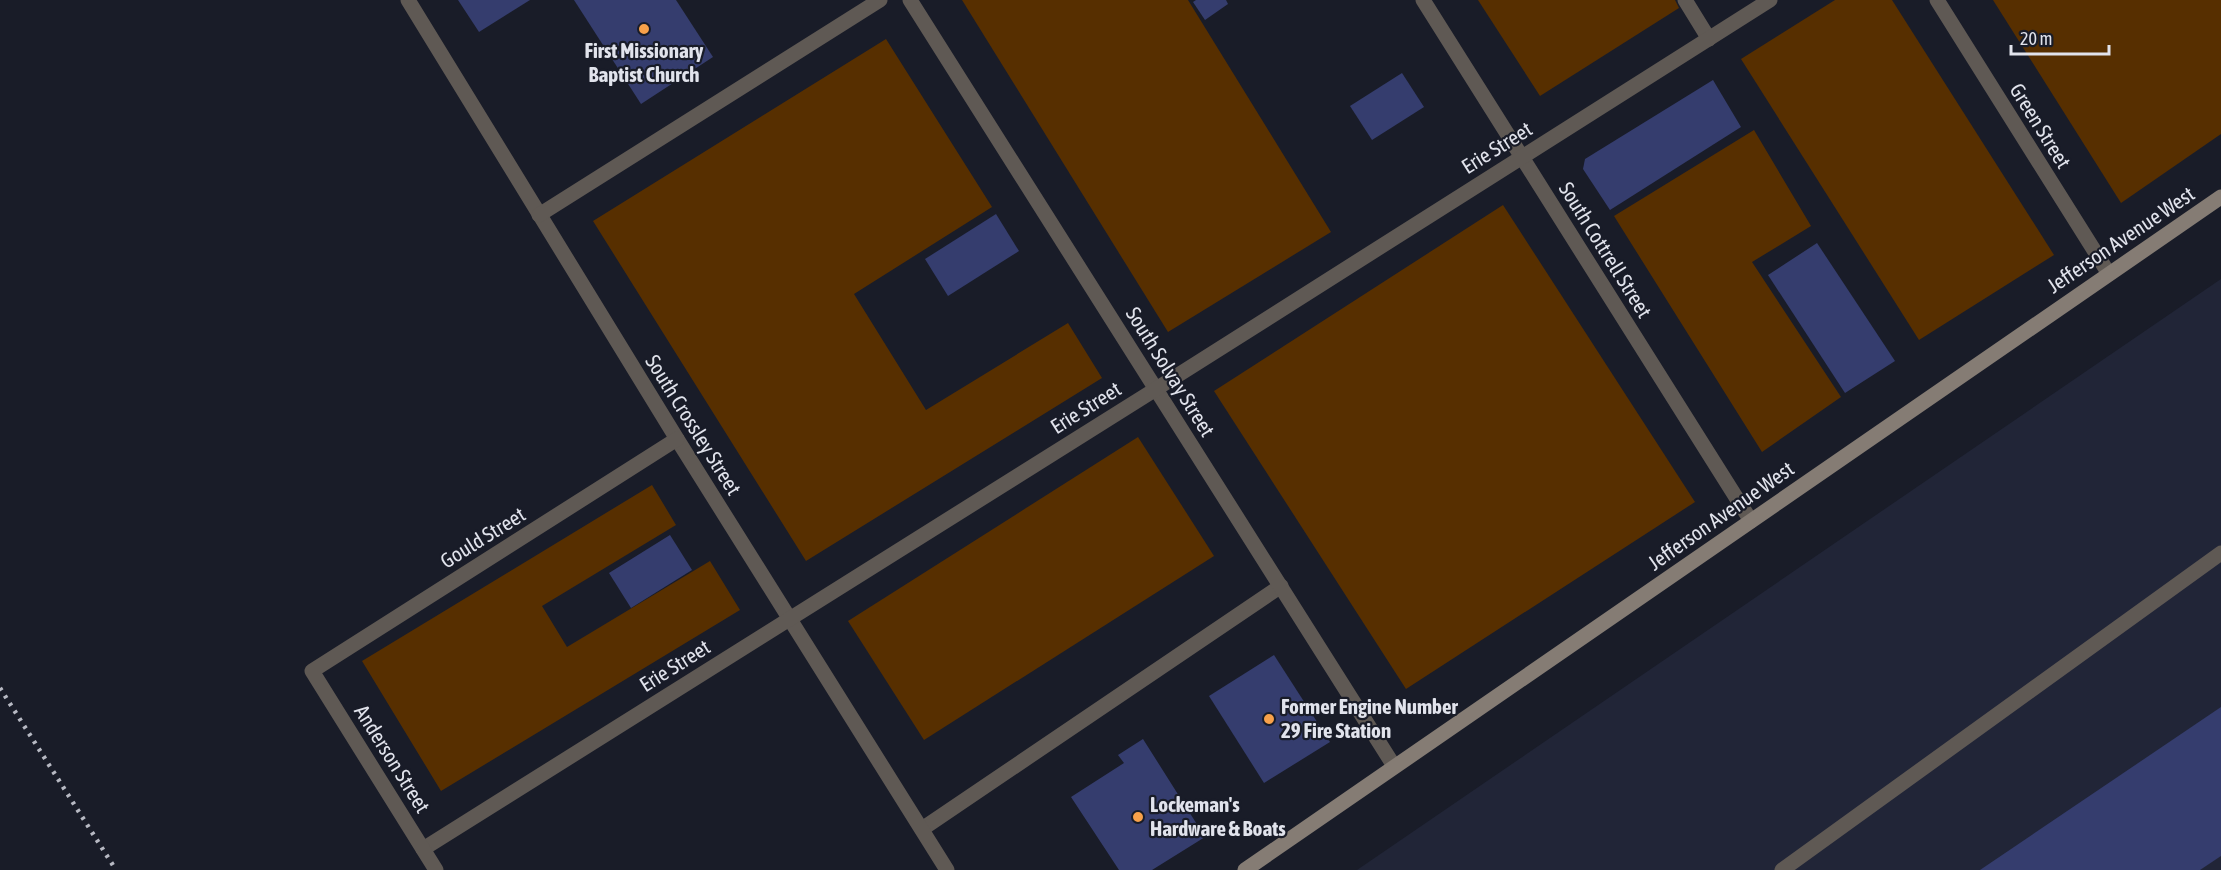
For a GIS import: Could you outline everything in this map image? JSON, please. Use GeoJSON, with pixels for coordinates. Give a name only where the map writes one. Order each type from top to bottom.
{"type":"FeatureCollection","features":[{"type":"Feature","properties":{"kind":"main road","name":"Jefferson Avenue West"},"geometry":{"type":"LineString","coordinates":[[1245,870],[2221,197]]}},
{"type":"Feature","properties":{"kind":"street","name":"South Crossley Street"},"geometry":{"type":"LineString","coordinates":[[408,0],[789,620],[947,870]]}},
{"type":"Feature","properties":{"kind":"street"},"geometry":{"type":"LineString","coordinates":[[539,215],[880,0]]}},
{"type":"Feature","properties":{"kind":"street","name":"South Solvay Street"},"geometry":{"type":"LineString","coordinates":[[910,0],[1394,766]]}},
{"type":"Feature","properties":{"kind":"street","name":"South Cottrell Street"},"geometry":{"type":"LineString","coordinates":[[1423,0],[1751,521]]}},
{"type":"Feature","properties":{"kind":"street"},"geometry":{"type":"LineString","coordinates":[[1685,0],[1709,39]]}},
{"type":"Feature","properties":{"kind":"street","name":"Erie Street"},"geometry":{"type":"LineString","coordinates":[[423,849],[1770,0]]}},
{"type":"Feature","properties":{"kind":"street","name":"Green Street"},"geometry":{"type":"LineString","coordinates":[[1937,0],[2109,274]]}},
{"type":"Feature","properties":{"kind":"street","name":"Gould Street"},"geometry":{"type":"LineString","coordinates":[[312,671],[677,439]]}},
{"type":"Feature","properties":{"kind":"street"},"geometry":{"type":"LineString","coordinates":[[1782,870],[2221,553]]}},
{"type":"Feature","properties":{"kind":"street"},"geometry":{"type":"LineString","coordinates":[[922,829],[1281,586]]}},
{"type":"Feature","properties":{"kind":"street","name":"Anderson Street"},"geometry":{"type":"LineString","coordinates":[[312,671],[436,870]]}},
{"type":"Feature","properties":{"kind":"shaded area"},"geometry":{"type":"Polygon","coordinates":[[[962,0],[1188,0],[1331,232],[1168,332],[962,0]]]}},
{"type":"Feature","properties":{"kind":"shaded area"},"geometry":{"type":"Polygon","coordinates":[[[1478,0],[1675,0],[1679,8],[1540,96],[1478,0]]]}},
{"type":"Feature","properties":{"kind":"shaded area"},"geometry":{"type":"Polygon","coordinates":[[[1835,0],[1892,0],[2054,255],[1919,340],[1741,59],[1835,0]]]}},
{"type":"Feature","properties":{"kind":"shaded area"},"geometry":{"type":"Polygon","coordinates":[[[1993,0],[2221,0],[2221,134],[2121,203],[1993,0]]]}},
{"type":"Feature","properties":{"kind":"shaded area"},"geometry":{"type":"Polygon","coordinates":[[[886,39],[992,207],[854,294],[926,410],[1068,323],[1102,378],[806,561],[593,221],[886,39]]]}},
{"type":"Feature","properties":{"kind":"shaded area"},"geometry":{"type":"Polygon","coordinates":[[[1754,130],[1811,226],[1752,262],[1841,397],[1762,452],[1614,216],[1754,130]]]}},
{"type":"Feature","properties":{"kind":"shaded area"},"geometry":{"type":"Polygon","coordinates":[[[1503,205],[1695,502],[1406,689],[1214,391],[1503,205]]]}},
{"type":"Feature","properties":{"kind":"shaded area"},"geometry":{"type":"Polygon","coordinates":[[[2221,279],[2221,870],[1357,870],[2221,279]]]}},
{"type":"Feature","properties":{"kind":"shaded area"},"geometry":{"type":"Polygon","coordinates":[[[1138,437],[1214,556],[924,740],[848,621],[1138,437]]]}},
{"type":"Feature","properties":{"kind":"shaded area"},"geometry":{"type":"Polygon","coordinates":[[[652,485],[676,525],[542,606],[567,647],[710,561],[740,610],[441,791],[362,661],[652,485]]]}},
{"type":"Feature","properties":{"kind":"building"},"geometry":{"type":"Polygon","coordinates":[[[458,0],[530,0],[479,32],[458,0]]]}},
{"type":"Feature","properties":{"kind":"building","name":"First Missionary Baptist Church"},"geometry":{"type":"Polygon","coordinates":[[[574,0],[676,0],[713,57],[641,104],[574,0]]]}},
{"type":"Feature","properties":{"kind":"building"},"geometry":{"type":"Polygon","coordinates":[[[1196,0],[1226,0],[1228,4],[1205,20],[1193,2],[1196,0]]]}},
{"type":"Feature","properties":{"kind":"building"},"geometry":{"type":"Polygon","coordinates":[[[1402,73],[1424,107],[1372,140],[1350,106],[1402,73]]]}},
{"type":"Feature","properties":{"kind":"building"},"geometry":{"type":"Polygon","coordinates":[[[1713,80],[1741,127],[1610,210],[1583,169],[1585,159],[1713,80]]]}},
{"type":"Feature","properties":{"kind":"building"},"geometry":{"type":"Polygon","coordinates":[[[996,214],[1019,251],[948,296],[925,259],[996,214]]]}},
{"type":"Feature","properties":{"kind":"building"},"geometry":{"type":"Polygon","coordinates":[[[1817,243],[1895,361],[1845,393],[1768,275],[1817,243]]]}},
{"type":"Feature","properties":{"kind":"building"},"geometry":{"type":"Polygon","coordinates":[[[670,535],[692,570],[631,608],[609,573],[670,535]]]}},
{"type":"Feature","properties":{"kind":"building","name":"Former Engine Number 29 Fire Station"},"geometry":{"type":"Polygon","coordinates":[[[1274,655],[1330,742],[1264,783],[1209,696],[1274,655]]]}},
{"type":"Feature","properties":{"kind":"building"},"geometry":{"type":"Polygon","coordinates":[[[2221,707],[2221,856],[2200,870],[1980,870],[2221,707]]]}},
{"type":"Feature","properties":{"kind":"building","name":"Lockeman's Hardware & Boats"},"geometry":{"type":"Polygon","coordinates":[[[1143,739],[1205,837],[1152,870],[1119,870],[1071,797],[1124,763],[1118,755],[1143,739]]]}},
{"type":"Feature","properties":{"kind":"railway"},"geometry":{"type":"LineString","coordinates":[[0,688],[116,870]]}},
{"type":"Feature","properties":{"kind":"place","name":"First Missionary Baptist Church"},"geometry":{"type":"Point","coordinates":[644,29]}},
{"type":"Feature","properties":{"kind":"place","name":"Former Engine Number 29 Fire Station"},"geometry":{"type":"Point","coordinates":[1269,719]}},
{"type":"Feature","properties":{"kind":"place","name":"Lockeman's Hardware & Boats"},"geometry":{"type":"Point","coordinates":[1138,817]}}]}
